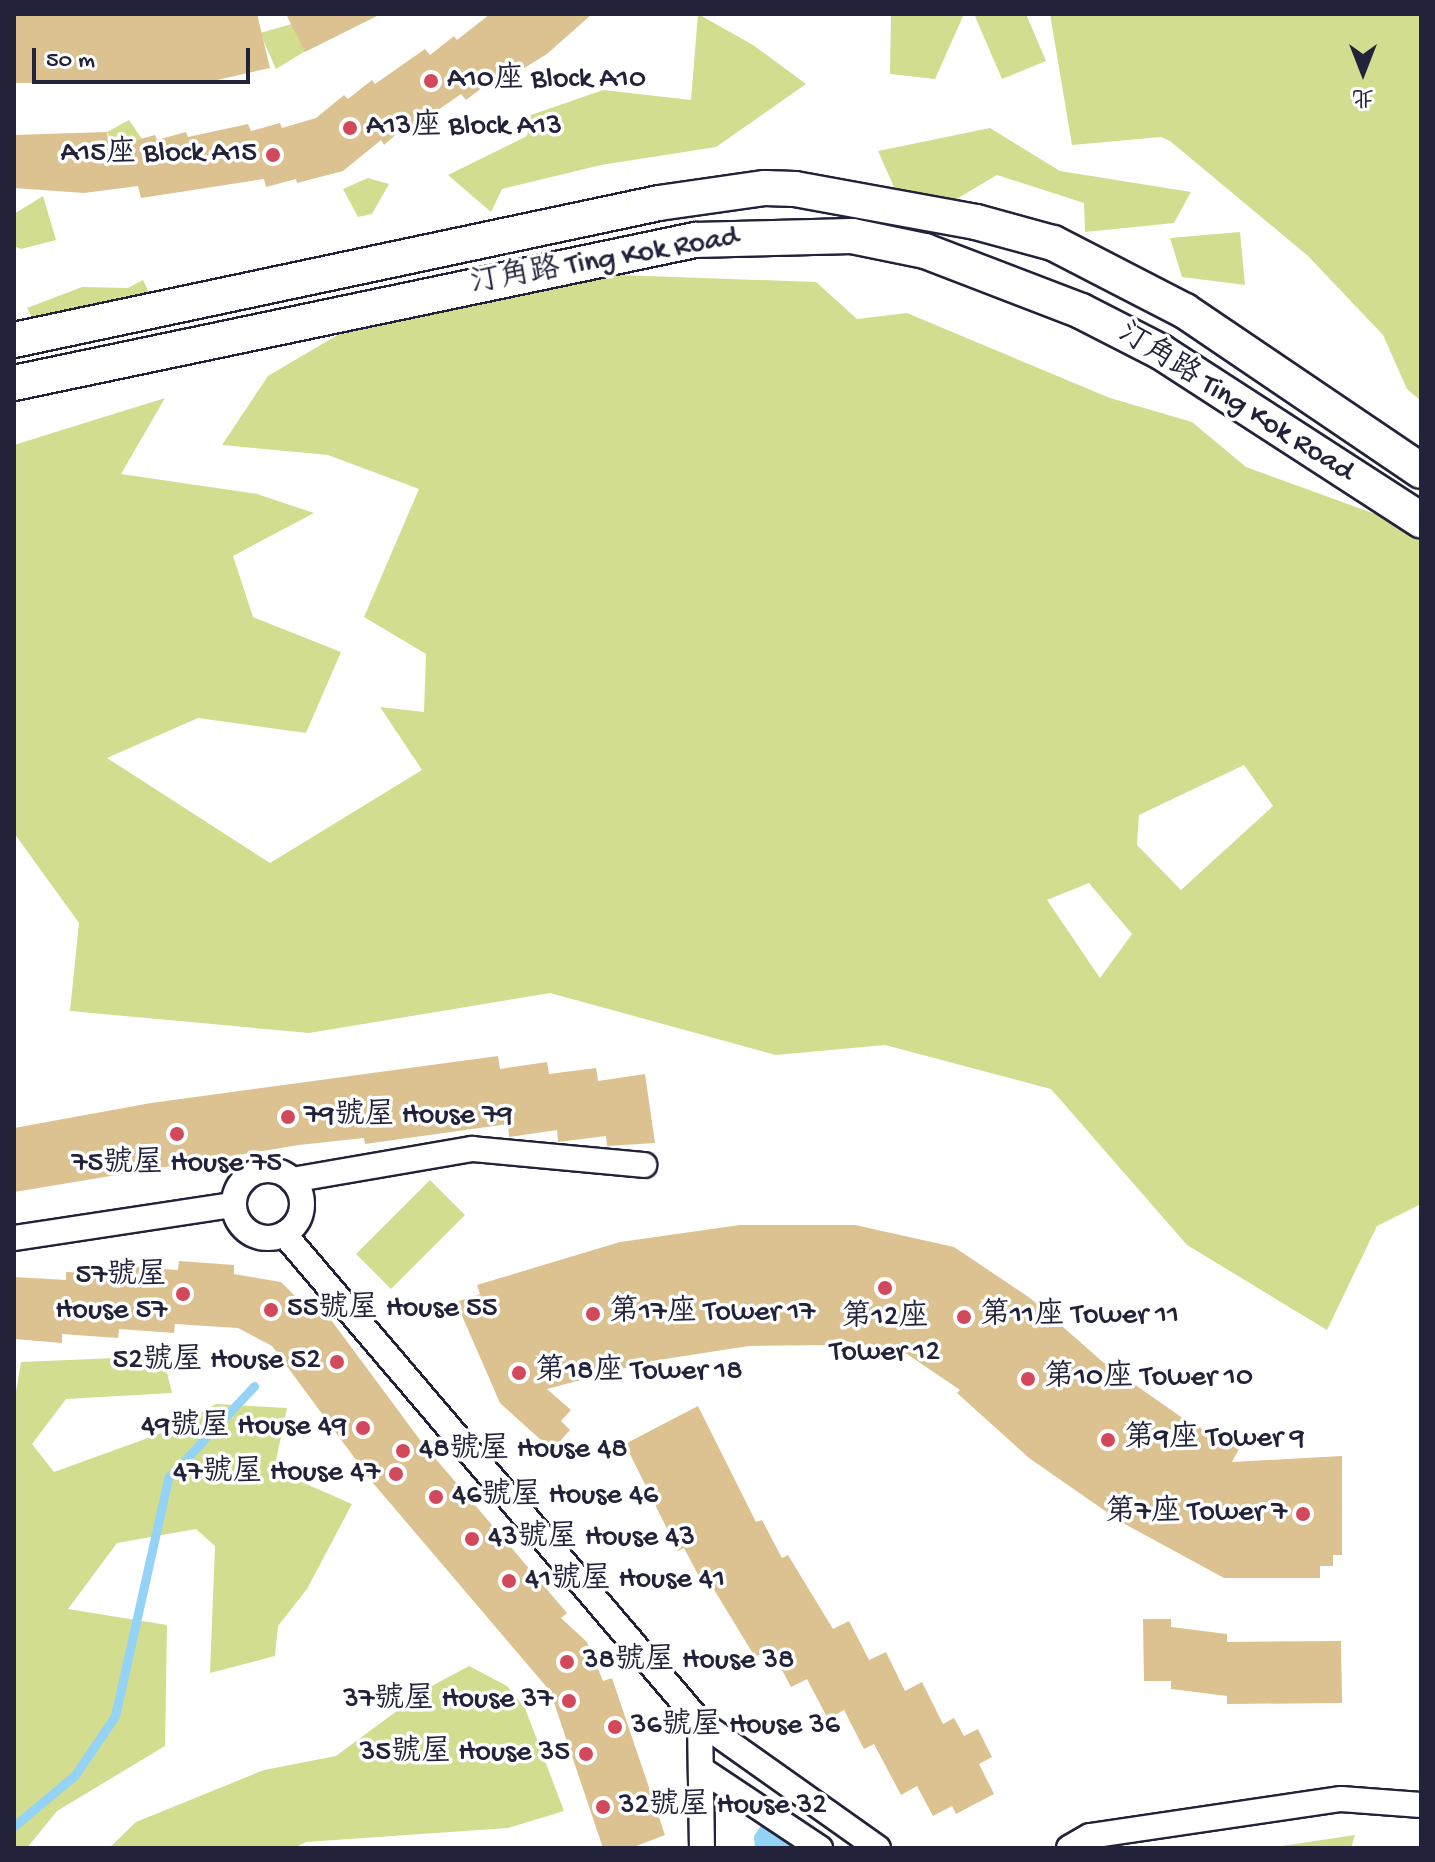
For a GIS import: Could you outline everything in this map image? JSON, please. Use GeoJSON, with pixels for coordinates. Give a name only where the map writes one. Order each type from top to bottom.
{"type":"FeatureCollection","features":[{"type":"Feature","properties":{"kind":"main road","name":"汀角路 Ting Kok Road"},"geometry":{"type":"LineString","coordinates":[[14,340],[659,203],[712,193],[795,189],[976,222],[1053,243],[1185,311],[1421,471]]}},
{"type":"Feature","properties":{"kind":"main road","name":"汀角路 Ting Kok Road"},"geometry":{"type":"LineString","coordinates":[[14,383],[681,242],[852,236],[925,251],[1081,311],[1161,352],[1421,520]]}},
{"type":"Feature","properties":{"kind":"street"},"geometry":{"type":"LineString","coordinates":[[292,1180],[302,1209],[284,1234],[261,1238],[241,1227],[233,1205],[249,1175],[272,1170],[292,1180],[472,1149],[644,1165]]}},
{"type":"Feature","properties":{"kind":"street"},"geometry":{"type":"LineString","coordinates":[[14,1238],[233,1205]]}},
{"type":"Feature","properties":{"kind":"street"},"geometry":{"type":"LineString","coordinates":[[284,1234],[700,1722],[878,1848]]}},
{"type":"Feature","properties":{"kind":"street"},"geometry":{"type":"LineString","coordinates":[[700,1722],[702,1848]]}},
{"type":"Feature","properties":{"kind":"street"},"geometry":{"type":"LineString","coordinates":[[701,1769],[820,1848]]}},
{"type":"Feature","properties":{"kind":"street"},"geometry":{"type":"LineString","coordinates":[[1069,1848],[1090,1836],[1341,1799],[1421,1805]]}},
{"type":"Feature","properties":{"kind":"street"},"geometry":{"type":"LineString","coordinates":[[1151,1848],[1180,1823]]}},
{"type":"Feature","properties":{"kind":"green space"},"geometry":{"type":"Polygon","coordinates":[[[698,14],[753,45],[806,84],[716,147],[601,165],[502,189],[491,212],[448,175],[527,136],[531,115],[603,90],[691,100],[698,14]]]}},
{"type":"Feature","properties":{"kind":"green space"},"geometry":{"type":"Polygon","coordinates":[[[891,14],[964,14],[935,79],[890,74],[891,14]]]}},
{"type":"Feature","properties":{"kind":"green space"},"geometry":{"type":"Polygon","coordinates":[[[974,14],[1026,14],[1046,61],[1002,79],[974,14]]]}},
{"type":"Feature","properties":{"kind":"green space"},"geometry":{"type":"Polygon","coordinates":[[[1050,14],[1421,14],[1421,401],[1407,389],[1383,335],[1308,256],[1170,141],[1161,137],[1072,145],[1050,14]]]}},
{"type":"Feature","properties":{"kind":"green space"},"geometry":{"type":"Polygon","coordinates":[[[299,22],[312,47],[276,69],[260,33],[299,22]]]}},
{"type":"Feature","properties":{"kind":"green space"},"geometry":{"type":"Polygon","coordinates":[[[129,120],[142,139],[115,149],[107,132],[129,120]]]}},
{"type":"Feature","properties":{"kind":"green space"},"geometry":{"type":"Polygon","coordinates":[[[990,128],[1060,171],[1191,192],[1174,223],[1085,232],[1084,203],[997,175],[953,201],[894,187],[878,151],[990,128]]]}},
{"type":"Feature","properties":{"kind":"green space"},"geometry":{"type":"Polygon","coordinates":[[[368,178],[389,184],[372,214],[358,217],[343,189],[368,178]]]}},
{"type":"Feature","properties":{"kind":"green space"},"geometry":{"type":"Polygon","coordinates":[[[43,196],[56,240],[21,249],[14,246],[14,214],[43,196]]]}},
{"type":"Feature","properties":{"kind":"green space"},"geometry":{"type":"Polygon","coordinates":[[[1240,232],[1245,285],[1182,277],[1170,238],[1240,232]]]}},
{"type":"Feature","properties":{"kind":"green space"},"geometry":{"type":"Polygon","coordinates":[[[619,275],[816,282],[857,319],[907,313],[1110,398],[1192,422],[1246,467],[1378,515],[1421,541],[1421,1204],[1377,1226],[1327,1330],[1187,1245],[1051,1089],[885,1045],[776,1055],[550,993],[309,1033],[70,1011],[79,923],[14,833],[14,445],[165,398],[121,474],[257,494],[314,513],[233,556],[253,617],[341,652],[306,733],[198,718],[107,758],[270,863],[422,770],[380,707],[424,712],[426,654],[364,617],[419,489],[328,455],[222,445],[268,376],[346,330],[619,275]],[[1244,765],[1139,815],[1137,845],[1181,890],[1273,806],[1244,765]],[[1089,883],[1047,900],[1100,978],[1132,934],[1089,883]]]}},
{"type":"Feature","properties":{"kind":"green space"},"geometry":{"type":"Polygon","coordinates":[[[143,280],[151,296],[36,324],[27,308],[82,287],[128,288],[143,280]]]}},
{"type":"Feature","properties":{"kind":"green space"},"geometry":{"type":"Polygon","coordinates":[[[430,1180],[465,1215],[391,1289],[356,1254],[430,1180]]]}},
{"type":"Feature","properties":{"kind":"green space"},"geometry":{"type":"Polygon","coordinates":[[[163,1356],[172,1393],[66,1399],[32,1444],[54,1472],[170,1430],[216,1404],[287,1408],[274,1470],[352,1504],[307,1589],[278,1626],[275,1656],[210,1673],[215,1546],[196,1529],[117,1543],[68,1609],[167,1625],[165,1746],[57,1811],[27,1848],[14,1848],[14,1403],[21,1362],[163,1356]]]}},
{"type":"Feature","properties":{"kind":"green space"},"geometry":{"type":"Polygon","coordinates":[[[469,1666],[507,1686],[525,1708],[564,1811],[508,1828],[306,1842],[294,1848],[109,1848],[136,1822],[264,1770],[336,1756],[428,1688],[469,1666]]]}},
{"type":"Feature","properties":{"kind":"green space"},"geometry":{"type":"Polygon","coordinates":[[[1355,1835],[1351,1848],[1268,1848],[1355,1835]]]}},
{"type":"Feature","properties":{"kind":"water"},"geometry":{"type":"Polygon","coordinates":[[[762,1824],[802,1848],[755,1848],[754,1836],[762,1824]]]}},
{"type":"Feature","properties":{"kind":"building"},"geometry":{"type":"Polygon","coordinates":[[[14,14],[257,14],[270,68],[208,82],[14,83],[14,14]]]}},
{"type":"Feature","properties":{"kind":"building"},"geometry":{"type":"Polygon","coordinates":[[[286,14],[381,14],[305,52],[286,14]]]}},
{"type":"Feature","properties":{"kind":"building"},"geometry":{"type":"Polygon","coordinates":[[[490,14],[592,14],[547,54],[521,70],[518,66],[494,85],[491,81],[466,100],[461,94],[411,129],[407,125],[384,145],[381,140],[343,171],[297,183],[296,179],[266,187],[264,179],[141,198],[138,186],[84,193],[14,188],[14,135],[107,132],[109,148],[155,135],[157,140],[186,132],[188,137],[248,124],[251,131],[280,123],[282,128],[316,118],[344,95],[348,99],[372,80],[375,84],[425,49],[430,55],[454,36],[457,40],[490,14]]]}},
{"type":"Feature","properties":{"kind":"building"},"geometry":{"type":"Polygon","coordinates":[[[498,1056],[500,1069],[547,1062],[549,1074],[596,1068],[598,1081],[645,1074],[655,1143],[607,1146],[606,1136],[558,1142],[557,1130],[509,1137],[508,1124],[365,1144],[364,1138],[299,1145],[14,1192],[14,1128],[151,1103],[498,1056]]]}},
{"type":"Feature","properties":{"kind":"building"},"geometry":{"type":"Polygon","coordinates":[[[740,1225],[855,1225],[954,1247],[1030,1298],[1104,1363],[1184,1419],[1239,1449],[1232,1462],[1342,1456],[1342,1555],[1333,1555],[1333,1566],[1320,1566],[1320,1578],[1224,1578],[1121,1522],[1029,1458],[957,1393],[960,1390],[907,1354],[836,1339],[836,1345],[749,1346],[652,1361],[547,1389],[571,1410],[561,1421],[570,1430],[552,1450],[500,1403],[456,1302],[480,1294],[477,1285],[620,1242],[740,1225]]]}},
{"type":"Feature","properties":{"kind":"building"},"geometry":{"type":"Polygon","coordinates":[[[179,1261],[234,1265],[234,1274],[281,1282],[315,1316],[323,1309],[423,1444],[567,1613],[561,1618],[587,1642],[603,1681],[612,1678],[665,1835],[631,1848],[603,1848],[550,1691],[373,1483],[272,1346],[238,1328],[175,1324],[174,1333],[119,1329],[118,1338],[62,1334],[62,1343],[14,1339],[14,1277],[66,1280],[66,1272],[122,1274],[123,1266],[178,1270],[179,1261]]]}},
{"type":"Feature","properties":{"kind":"building"},"geometry":{"type":"Polygon","coordinates":[[[698,1406],[756,1522],[762,1520],[782,1558],[788,1555],[833,1629],[849,1621],[869,1660],[886,1652],[905,1691],[922,1682],[943,1724],[954,1718],[964,1736],[978,1729],[992,1757],[979,1764],[994,1794],[956,1814],[952,1806],[933,1816],[917,1786],[901,1795],[874,1744],[864,1749],[844,1710],[828,1719],[807,1679],[791,1687],[771,1649],[755,1657],[710,1583],[704,1586],[684,1548],[678,1551],[625,1444],[698,1406]]]}},
{"type":"Feature","properties":{"kind":"building"},"geometry":{"type":"Polygon","coordinates":[[[1143,1619],[1171,1619],[1171,1627],[1227,1634],[1227,1642],[1341,1641],[1342,1703],[1227,1704],[1227,1696],[1171,1689],[1171,1681],[1144,1681],[1143,1619]]]}},
{"type":"Feature","properties":{"kind":"waterway"},"geometry":{"type":"LineString","coordinates":[[14,1826],[75,1775],[115,1716],[168,1478],[254,1386]]}},
{"type":"Feature","properties":{"kind":"place","name":"A10座 Block A10"},"geometry":{"type":"Point","coordinates":[431,81]}},
{"type":"Feature","properties":{"kind":"place","name":"A13座 Block A13"},"geometry":{"type":"Point","coordinates":[350,128]}},
{"type":"Feature","properties":{"kind":"place","name":"A15座 Block A15"},"geometry":{"type":"Point","coordinates":[273,155]}},
{"type":"Feature","properties":{"kind":"place","name":"79號屋 House 79"},"geometry":{"type":"Point","coordinates":[288,1117]}},
{"type":"Feature","properties":{"kind":"place","name":"75號屋 House 75"},"geometry":{"type":"Point","coordinates":[177,1134]}},
{"type":"Feature","properties":{"kind":"place","name":"第12座 Tower 12"},"geometry":{"type":"Point","coordinates":[885,1288]}},
{"type":"Feature","properties":{"kind":"place","name":"57號屋 House 57"},"geometry":{"type":"Point","coordinates":[183,1294]}},
{"type":"Feature","properties":{"kind":"place","name":"55號屋 House 55"},"geometry":{"type":"Point","coordinates":[271,1310]}},
{"type":"Feature","properties":{"kind":"place","name":"第17座 Tower 17"},"geometry":{"type":"Point","coordinates":[593,1314]}},
{"type":"Feature","properties":{"kind":"place","name":"第11座 Tower 11"},"geometry":{"type":"Point","coordinates":[964,1317]}},
{"type":"Feature","properties":{"kind":"place","name":"52號屋 House 52"},"geometry":{"type":"Point","coordinates":[337,1362]}},
{"type":"Feature","properties":{"kind":"place","name":"第18座 Tower 18"},"geometry":{"type":"Point","coordinates":[519,1373]}},
{"type":"Feature","properties":{"kind":"place","name":"第10座 Tower 10"},"geometry":{"type":"Point","coordinates":[1028,1379]}},
{"type":"Feature","properties":{"kind":"place","name":"49號屋 House 49"},"geometry":{"type":"Point","coordinates":[363,1428]}},
{"type":"Feature","properties":{"kind":"place","name":"第9座 Tower 9"},"geometry":{"type":"Point","coordinates":[1108,1440]}},
{"type":"Feature","properties":{"kind":"place","name":"48號屋 House 48"},"geometry":{"type":"Point","coordinates":[403,1451]}},
{"type":"Feature","properties":{"kind":"place","name":"47號屋 House 47"},"geometry":{"type":"Point","coordinates":[396,1474]}},
{"type":"Feature","properties":{"kind":"place","name":"46號屋 House 46"},"geometry":{"type":"Point","coordinates":[436,1497]}},
{"type":"Feature","properties":{"kind":"place","name":"第7座 Tower 7"},"geometry":{"type":"Point","coordinates":[1303,1514]}},
{"type":"Feature","properties":{"kind":"place","name":"43號屋 House 43"},"geometry":{"type":"Point","coordinates":[472,1539]}},
{"type":"Feature","properties":{"kind":"place","name":"41號屋 House 41"},"geometry":{"type":"Point","coordinates":[509,1581]}},
{"type":"Feature","properties":{"kind":"place","name":"38號屋 House 38"},"geometry":{"type":"Point","coordinates":[567,1662]}},
{"type":"Feature","properties":{"kind":"place","name":"37號屋 House 37"},"geometry":{"type":"Point","coordinates":[569,1701]}},
{"type":"Feature","properties":{"kind":"place","name":"36號屋 House 36"},"geometry":{"type":"Point","coordinates":[615,1727]}},
{"type":"Feature","properties":{"kind":"place","name":"35號屋 House 35"},"geometry":{"type":"Point","coordinates":[586,1754]}},
{"type":"Feature","properties":{"kind":"place","name":"32號屋 House 32"},"geometry":{"type":"Point","coordinates":[603,1807]}}]}
